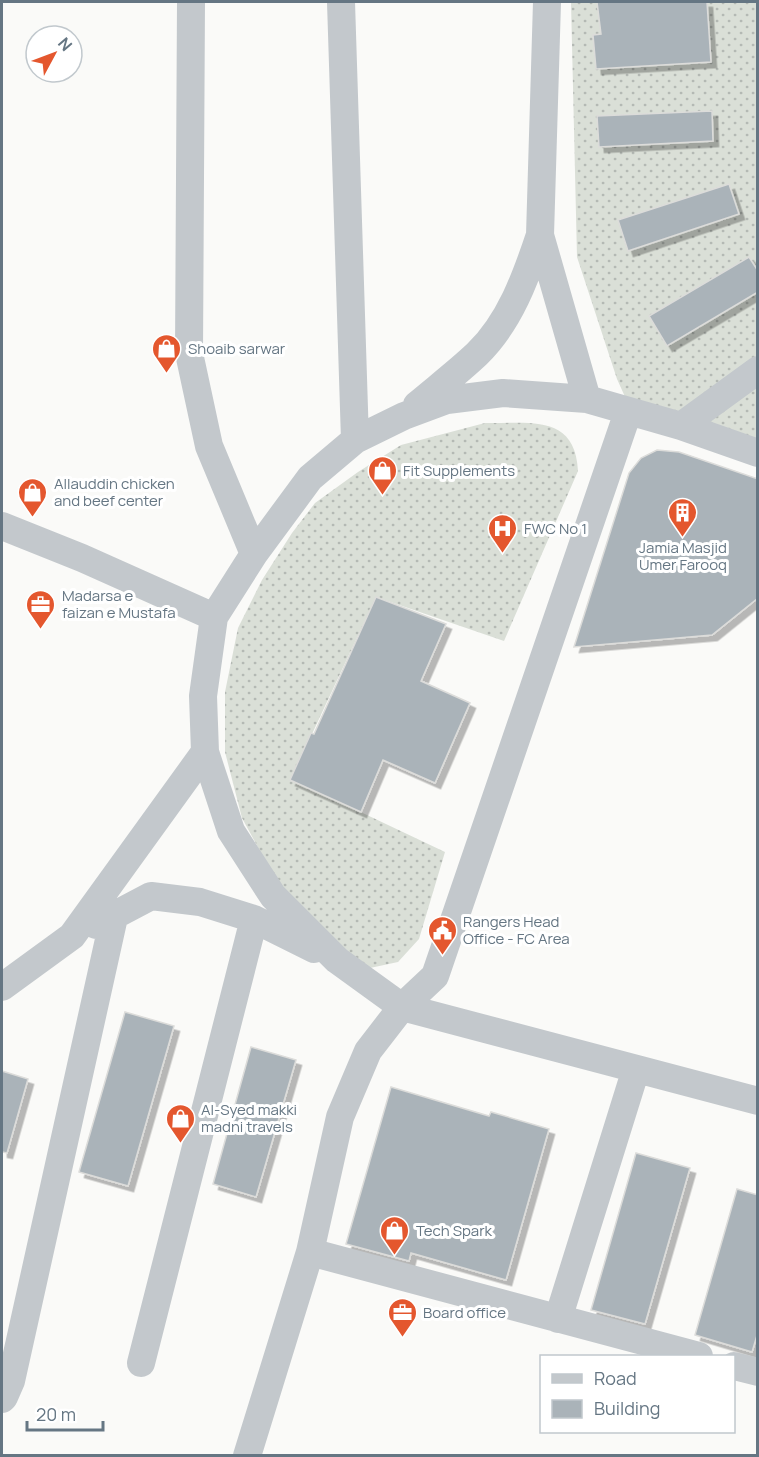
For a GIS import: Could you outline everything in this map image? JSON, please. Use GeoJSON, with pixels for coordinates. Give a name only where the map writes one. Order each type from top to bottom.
{"type":"FeatureCollection","features":[{"type":"Feature","properties":{"kind":"street"},"geometry":{"type":"LineString","coordinates":[[191,2],[189,353],[209,446],[254,554]]}},
{"type":"Feature","properties":{"kind":"street"},"geometry":{"type":"LineString","coordinates":[[341,2],[355,440]]}},
{"type":"Feature","properties":{"kind":"street"},"geometry":{"type":"LineString","coordinates":[[547,2],[540,235],[587,399]]}},
{"type":"Feature","properties":{"kind":"street"},"geometry":{"type":"LineString","coordinates":[[404,416],[478,353],[506,318],[525,277],[540,235]]}},
{"type":"Feature","properties":{"kind":"street"},"geometry":{"type":"LineString","coordinates":[[681,426],[758,370]]}},
{"type":"Feature","properties":{"kind":"street"},"geometry":{"type":"LineString","coordinates":[[758,453],[681,426],[587,399],[503,393],[447,400],[404,416],[355,440],[310,478],[254,554],[214,617],[203,696],[205,752],[231,831],[273,896],[337,960],[402,1007],[758,1101]]}},
{"type":"Feature","properties":{"kind":"street"},"geometry":{"type":"LineString","coordinates":[[247,1455],[310,1252],[340,1117],[368,1051],[402,1007],[435,976],[628,412]]}},
{"type":"Feature","properties":{"kind":"street"},"geometry":{"type":"LineString","coordinates":[[2,526],[214,617]]}},
{"type":"Feature","properties":{"kind":"street"},"geometry":{"type":"LineString","coordinates":[[72,936],[205,752]]}},
{"type":"Feature","properties":{"kind":"street"},"geometry":{"type":"LineString","coordinates":[[2,987],[72,936],[114,917],[151,896],[200,902],[254,919],[337,960]]}},
{"type":"Feature","properties":{"kind":"street"},"geometry":{"type":"LineString","coordinates":[[2,1399],[11,1381],[114,917]]}},
{"type":"Feature","properties":{"kind":"street"},"geometry":{"type":"LineString","coordinates":[[141,1363],[254,919]]}},
{"type":"Feature","properties":{"kind":"street"},"geometry":{"type":"LineString","coordinates":[[558,1319],[636,1069]]}},
{"type":"Feature","properties":{"kind":"street"},"geometry":{"type":"LineString","coordinates":[[310,1252],[695,1355]]}},
{"type":"Feature","properties":{"kind":"street"},"geometry":{"type":"LineString","coordinates":[[735,1366],[758,1372]]}},
{"type":"Feature","properties":{"kind":"shaded area"},"geometry":{"type":"Polygon","coordinates":[[[571,2],[757,2],[757,442],[626,399],[617,379],[577,257],[571,2]]]}},
{"type":"Feature","properties":{"kind":"shaded area"},"geometry":{"type":"Polygon","coordinates":[[[485,423],[533,423],[559,431],[568,439],[575,452],[578,471],[504,641],[376,597],[291,779],[445,852],[419,939],[398,962],[370,968],[337,954],[272,873],[242,818],[225,752],[225,692],[238,628],[262,580],[292,533],[315,503],[401,445],[485,423]]]}},
{"type":"Feature","properties":{"kind":"building"},"geometry":{"type":"Polygon","coordinates":[[[597,2],[707,2],[711,62],[596,69],[593,35],[601,34],[597,2]]]}},
{"type":"Feature","properties":{"kind":"building"},"geometry":{"type":"Polygon","coordinates":[[[712,111],[713,141],[599,147],[597,116],[712,111]]]}},
{"type":"Feature","properties":{"kind":"building"},"geometry":{"type":"Polygon","coordinates":[[[729,184],[739,214],[628,251],[618,220],[729,184]]]}},
{"type":"Feature","properties":{"kind":"building"},"geometry":{"type":"Polygon","coordinates":[[[749,257],[758,271],[758,292],[667,346],[649,316],[749,257]]]}},
{"type":"Feature","properties":{"kind":"building","name":"Jamia Masjid Umer Farooq"},"geometry":{"type":"Polygon","coordinates":[[[657,450],[679,452],[758,479],[758,598],[712,635],[574,647],[629,473],[641,458],[657,450]]]}},
{"type":"Feature","properties":{"kind":"building"},"geometry":{"type":"Polygon","coordinates":[[[376,597],[446,624],[421,681],[470,703],[435,783],[383,760],[361,812],[290,780],[311,733],[314,734],[376,597]]]}},
{"type":"Feature","properties":{"kind":"building"},"geometry":{"type":"Polygon","coordinates":[[[125,1012],[174,1026],[128,1186],[79,1172],[125,1012]]]}},
{"type":"Feature","properties":{"kind":"building"},"geometry":{"type":"Polygon","coordinates":[[[251,1047],[296,1060],[256,1197],[213,1184],[251,1047]]]}},
{"type":"Feature","properties":{"kind":"building"},"geometry":{"type":"Polygon","coordinates":[[[2,1071],[28,1079],[7,1153],[2,1152],[2,1071]]]}},
{"type":"Feature","properties":{"kind":"building"},"geometry":{"type":"Polygon","coordinates":[[[391,1087],[489,1116],[491,1112],[549,1129],[506,1280],[411,1253],[409,1261],[346,1244],[391,1087]]]}},
{"type":"Feature","properties":{"kind":"building"},"geometry":{"type":"Polygon","coordinates":[[[636,1153],[690,1168],[645,1324],[591,1310],[636,1153]]]}},
{"type":"Feature","properties":{"kind":"building"},"geometry":{"type":"Polygon","coordinates":[[[737,1189],[758,1195],[758,1332],[752,1352],[695,1335],[737,1189]]]}},
{"type":"Feature","properties":{"kind":"place","name":"Shoaib sarwar"},"geometry":{"type":"Point","coordinates":[167,374]}},
{"type":"Feature","properties":{"kind":"place","name":"Fit Supplements"},"geometry":{"type":"Point","coordinates":[382,496]}},
{"type":"Feature","properties":{"kind":"place","name":"Allauddin chicken and beef center"},"geometry":{"type":"Point","coordinates":[33,518]}},
{"type":"Feature","properties":{"kind":"place","name":"Jamia Masjid Umer Farooq"},"geometry":{"type":"Point","coordinates":[683,538]}},
{"type":"Feature","properties":{"kind":"place","name":"FWC No 1"},"geometry":{"type":"Point","coordinates":[503,554]}},
{"type":"Feature","properties":{"kind":"place","name":"Madarsa e faizan e Mustafa"},"geometry":{"type":"Point","coordinates":[41,630]}},
{"type":"Feature","properties":{"kind":"place","name":"Rangers Head Office - FC Area"},"geometry":{"type":"Point","coordinates":[442,956]}},
{"type":"Feature","properties":{"kind":"place","name":"Al-Syed makki madni travels"},"geometry":{"type":"Point","coordinates":[180,1144]}},
{"type":"Feature","properties":{"kind":"place","name":"Tech Spark"},"geometry":{"type":"Point","coordinates":[395,1256]}},
{"type":"Feature","properties":{"kind":"place","name":"Board office"},"geometry":{"type":"Point","coordinates":[402,1338]}}]}
